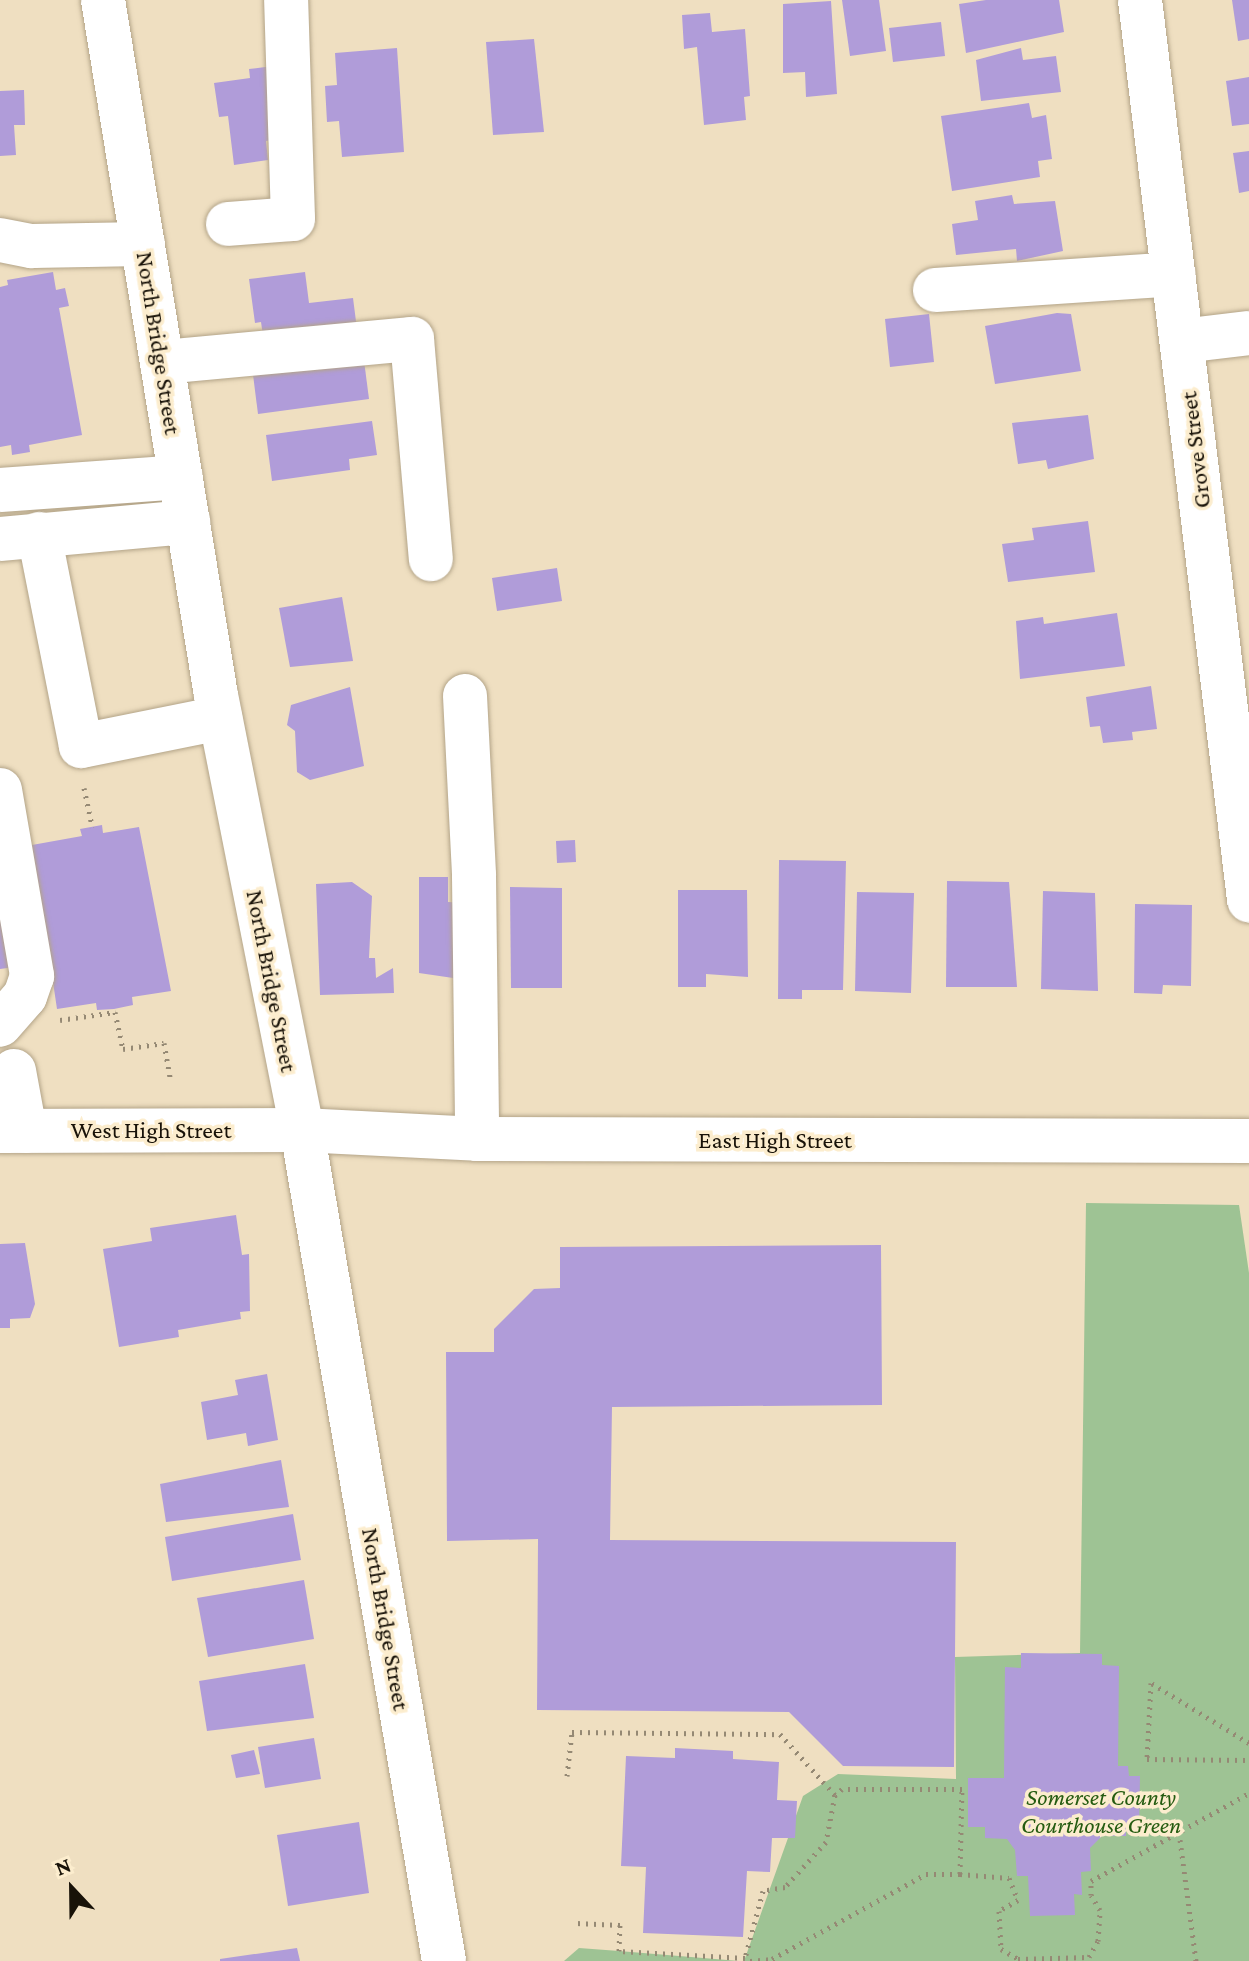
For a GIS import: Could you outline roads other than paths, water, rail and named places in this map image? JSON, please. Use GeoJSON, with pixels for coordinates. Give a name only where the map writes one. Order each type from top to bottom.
{"type":"FeatureCollection","features":[{"type":"Feature","properties":{"kind":"street","name":"North Bridge Street"},"geometry":{"type":"LineString","coordinates":[[103,0],[220,718],[302,1130],[444,1961]]}},
{"type":"Feature","properties":{"kind":"street"},"geometry":{"type":"LineString","coordinates":[[228,224],[293,219],[286,0]]}},
{"type":"Feature","properties":{"kind":"street","name":"Grove Street"},"geometry":{"type":"LineString","coordinates":[[1140,0],[1182,341],[1231,613],[1249,900]]}},
{"type":"Feature","properties":{"kind":"street"},"geometry":{"type":"LineString","coordinates":[[0,240],[32,246],[143,244]]}},
{"type":"Feature","properties":{"kind":"street"},"geometry":{"type":"LineString","coordinates":[[935,290],[1173,274]]}},
{"type":"Feature","properties":{"kind":"street"},"geometry":{"type":"LineString","coordinates":[[1182,341],[1249,333]]}},
{"type":"Feature","properties":{"kind":"street"},"geometry":{"type":"LineString","coordinates":[[162,362],[412,339],[431,559]]}},
{"type":"Feature","properties":{"kind":"street"},"geometry":{"type":"LineString","coordinates":[[0,490],[181,477]]}},
{"type":"Feature","properties":{"kind":"street"},"geometry":{"type":"LineString","coordinates":[[188,522],[20,536],[81,746],[220,718]]}},
{"type":"Feature","properties":{"kind":"street"},"geometry":{"type":"LineString","coordinates":[[465,696],[474,876],[477,1139]]}},
{"type":"Feature","properties":{"kind":"street"},"geometry":{"type":"LineString","coordinates":[[0,790],[32,976],[25,996],[1,1025]]}},
{"type":"Feature","properties":{"kind":"street"},"geometry":{"type":"LineString","coordinates":[[12,1131],[14,1071]]}},
{"type":"Feature","properties":{"kind":"street","name":"East High Street"},"geometry":{"type":"LineString","coordinates":[[302,1130],[477,1139],[1249,1141]]}},
{"type":"Feature","properties":{"kind":"street","name":"West High Street"},"geometry":{"type":"LineString","coordinates":[[12,1131],[302,1130]]}},
{"type":"Feature","properties":{"kind":"park label","name":"Somerset County Courthouse Green"},"geometry":{"type":"Point","coordinates":[1101,1811]}}]}
